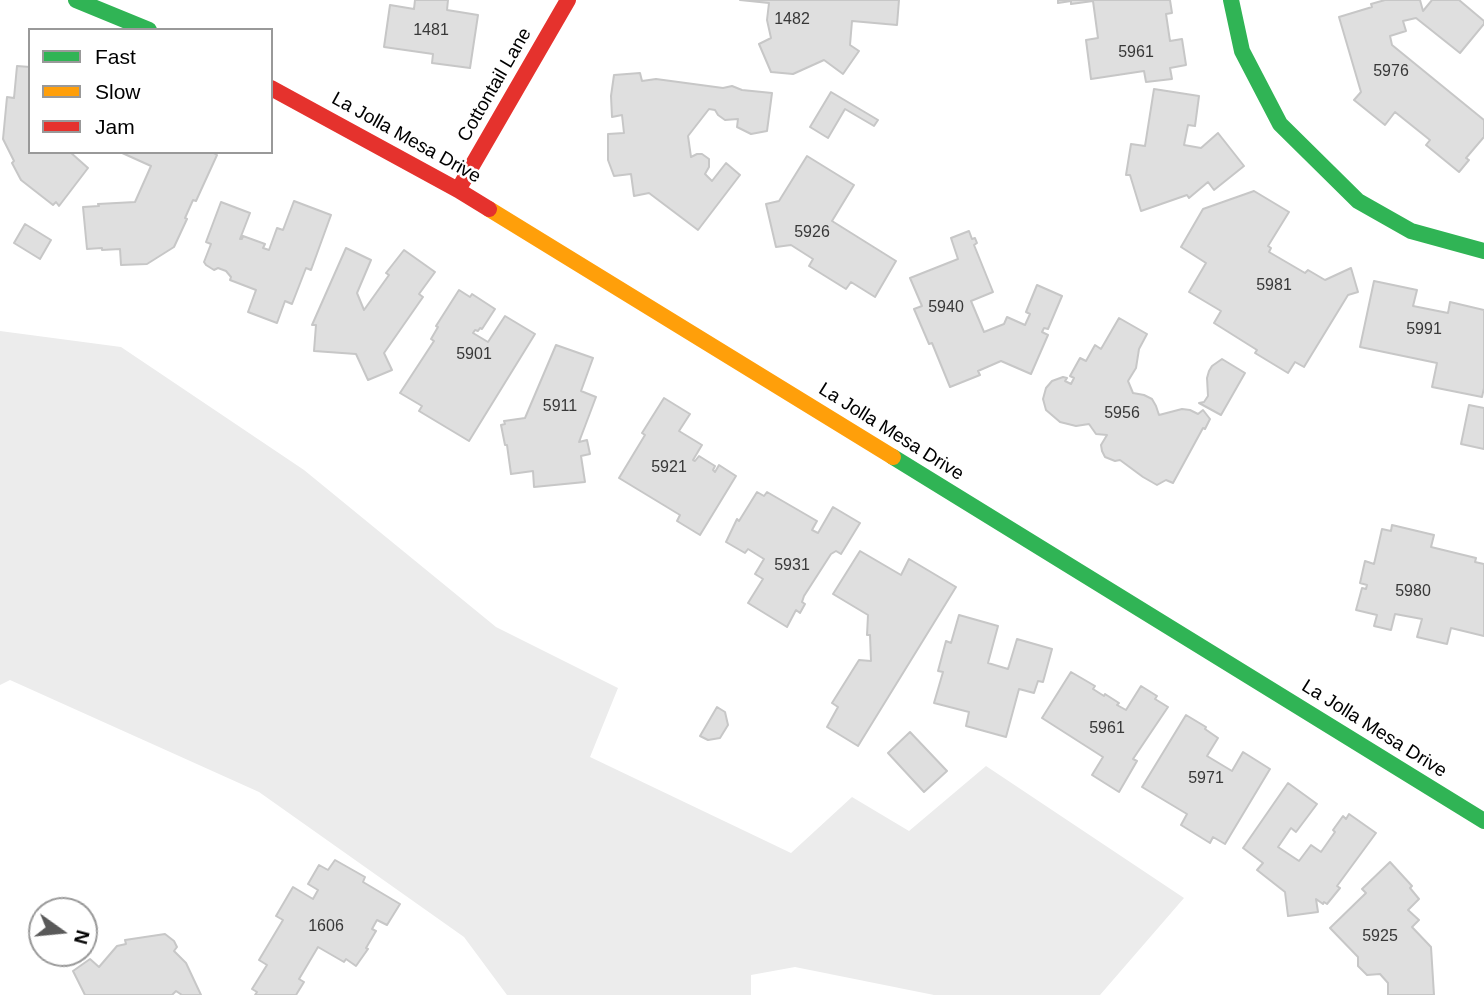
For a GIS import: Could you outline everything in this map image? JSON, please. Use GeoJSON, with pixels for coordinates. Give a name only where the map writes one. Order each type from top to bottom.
{"type":"FeatureCollection","features":[{"type":"Feature","properties":{"kind":"street"},"geometry":{"type":"LineString","coordinates":[[76,0],[144,28]]}},
{"type":"Feature","properties":{"kind":"street","name":"Cottontail Lane"},"geometry":{"type":"LineString","coordinates":[[458,190],[568,0]]}},
{"type":"Feature","properties":{"kind":"street"},"geometry":{"type":"LineString","coordinates":[[1230,0],[1242,51],[1280,124],[1358,201],[1411,231],[1484,251]]}},
{"type":"Feature","properties":{"kind":"street","name":"La Jolla Mesa Drive"},"geometry":{"type":"LineString","coordinates":[[273,89],[458,190],[1484,821]]}},
{"type":"Feature","properties":{"kind":"shaded area"},"geometry":{"type":"Polygon","coordinates":[[[0,331],[121,347],[304,470],[496,627],[618,688],[590,757],[791,853],[852,797],[909,831],[986,766],[1184,898],[1100,995],[934,995],[795,967],[751,975],[751,995],[507,995],[464,937],[259,792],[10,680],[0,685],[0,331]]]}},
{"type":"Feature","properties":{"kind":"building"},"geometry":{"type":"Polygon","coordinates":[[[415,0],[448,0],[447,10],[478,15],[470,68],[432,63],[433,54],[384,47],[390,5],[414,9],[415,0]]]}},
{"type":"Feature","properties":{"kind":"building"},"geometry":{"type":"Polygon","coordinates":[[[740,0],[899,0],[897,25],[852,21],[850,45],[859,51],[843,74],[824,60],[793,74],[771,72],[759,44],[771,38],[767,20],[769,3],[740,0]]]}},
{"type":"Feature","properties":{"kind":"building"},"geometry":{"type":"Polygon","coordinates":[[[1058,0],[1170,0],[1172,13],[1166,14],[1170,41],[1182,39],[1186,65],[1170,68],[1172,79],[1146,82],[1144,71],[1091,79],[1086,40],[1098,38],[1093,1],[1071,4],[1071,1],[1058,3],[1058,0]]]}},
{"type":"Feature","properties":{"kind":"building"},"geometry":{"type":"Polygon","coordinates":[[[1385,0],[1420,0],[1423,11],[1432,0],[1459,0],[1484,21],[1460,53],[1416,18],[1403,21],[1406,31],[1390,36],[1392,45],[1484,120],[1484,137],[1466,158],[1469,160],[1459,172],[1426,145],[1430,140],[1395,112],[1385,125],[1354,100],[1361,92],[1339,17],[1385,0]]]}},
{"type":"Feature","properties":{"kind":"building"},"geometry":{"type":"Polygon","coordinates":[[[17,66],[28,67],[28,154],[72,154],[88,168],[59,206],[56,202],[53,205],[21,180],[12,163],[14,161],[3,139],[7,97],[14,98],[17,66]]]}},
{"type":"Feature","properties":{"kind":"building"},"geometry":{"type":"Polygon","coordinates":[[[640,73],[642,81],[656,79],[723,88],[732,86],[742,90],[772,93],[767,131],[751,134],[737,127],[738,119],[725,120],[715,110],[709,109],[688,136],[691,157],[702,154],[709,159],[705,174],[712,181],[726,163],[740,175],[698,230],[649,193],[634,196],[631,174],[614,176],[608,160],[608,134],[624,133],[622,115],[612,117],[614,75],[640,73]]]}},
{"type":"Feature","properties":{"kind":"building"},"geometry":{"type":"Polygon","coordinates":[[[1154,89],[1199,96],[1195,126],[1188,125],[1184,145],[1201,148],[1218,133],[1244,166],[1214,190],[1208,182],[1189,198],[1187,195],[1141,211],[1130,175],[1126,175],[1131,144],[1145,146],[1154,89]]]}},
{"type":"Feature","properties":{"kind":"building"},"geometry":{"type":"Polygon","coordinates":[[[831,92],[878,120],[874,126],[845,109],[828,138],[810,127],[831,92]]]}},
{"type":"Feature","properties":{"kind":"building"},"geometry":{"type":"Polygon","coordinates":[[[124,154],[217,155],[196,201],[193,200],[174,247],[147,264],[121,265],[120,249],[87,249],[83,207],[135,202],[151,166],[124,154]]]}},
{"type":"Feature","properties":{"kind":"building"},"geometry":{"type":"Polygon","coordinates":[[[807,156],[854,185],[832,221],[896,261],[875,297],[851,282],[846,289],[809,266],[813,259],[791,245],[776,247],[766,204],[779,201],[807,156]]]}},
{"type":"Feature","properties":{"kind":"building"},"geometry":{"type":"Polygon","coordinates":[[[1254,191],[1289,212],[1268,246],[1271,248],[1269,252],[1305,273],[1308,270],[1325,280],[1351,268],[1358,292],[1348,295],[1304,367],[1295,362],[1288,373],[1214,323],[1221,311],[1189,292],[1206,263],[1181,247],[1203,209],[1254,191]]]}},
{"type":"Feature","properties":{"kind":"building"},"geometry":{"type":"Polygon","coordinates":[[[294,201],[331,215],[311,270],[306,268],[292,304],[285,301],[277,323],[248,312],[256,290],[230,280],[231,277],[226,271],[218,268],[214,270],[206,265],[204,262],[211,244],[206,242],[221,202],[250,213],[240,239],[243,236],[265,244],[263,248],[269,250],[277,228],[283,230],[294,201]]]}},
{"type":"Feature","properties":{"kind":"building"},"geometry":{"type":"Polygon","coordinates":[[[25,224],[51,240],[40,259],[14,243],[25,224]]]}},
{"type":"Feature","properties":{"kind":"building"},"geometry":{"type":"Polygon","coordinates":[[[969,231],[977,243],[974,245],[993,292],[971,301],[984,332],[1004,324],[1007,317],[1025,325],[1030,314],[1026,312],[1037,285],[1062,296],[1048,329],[1044,328],[1042,332],[1048,335],[1031,374],[1001,361],[978,371],[980,375],[950,387],[914,309],[922,306],[910,278],[958,259],[951,238],[969,231]]]}},
{"type":"Feature","properties":{"kind":"building"},"geometry":{"type":"Polygon","coordinates":[[[346,248],[371,260],[357,293],[364,310],[389,275],[386,273],[404,250],[435,272],[419,294],[423,297],[384,353],[392,370],[368,380],[356,354],[314,351],[316,325],[312,325],[346,248]]]}},
{"type":"Feature","properties":{"kind":"building"},"geometry":{"type":"Polygon","coordinates":[[[1374,281],[1417,290],[1413,306],[1448,313],[1450,302],[1484,310],[1482,397],[1432,387],[1437,363],[1360,347],[1374,281]]]}},
{"type":"Feature","properties":{"kind":"building"},"geometry":{"type":"Polygon","coordinates":[[[459,290],[470,297],[472,294],[495,309],[482,329],[473,333],[488,342],[505,316],[535,334],[469,441],[419,411],[422,406],[400,393],[434,341],[431,339],[438,327],[436,326],[459,290]]]}},
{"type":"Feature","properties":{"kind":"building"},"geometry":{"type":"Polygon","coordinates":[[[1119,318],[1147,334],[1139,349],[1136,368],[1128,381],[1133,393],[1152,399],[1159,415],[1182,409],[1198,414],[1203,410],[1210,419],[1173,483],[1166,480],[1157,485],[1120,460],[1105,457],[1101,445],[1107,435],[1096,434],[1089,424],[1076,426],[1060,422],[1046,410],[1043,399],[1046,388],[1052,381],[1063,377],[1071,384],[1074,378],[1070,376],[1080,358],[1086,361],[1095,345],[1101,349],[1119,318]]]}},
{"type":"Feature","properties":{"kind":"building"},"geometry":{"type":"Polygon","coordinates":[[[556,345],[593,358],[581,391],[596,397],[579,442],[587,440],[590,454],[581,456],[585,482],[534,487],[533,471],[511,474],[501,425],[505,424],[504,421],[525,418],[556,345]]]}},
{"type":"Feature","properties":{"kind":"building"},"geometry":{"type":"Polygon","coordinates":[[[1222,359],[1245,373],[1221,415],[1199,403],[1204,402],[1208,396],[1209,371],[1222,359]]]}},
{"type":"Feature","properties":{"kind":"building"},"geometry":{"type":"Polygon","coordinates":[[[664,398],[690,414],[679,431],[702,445],[693,460],[699,456],[715,466],[715,472],[719,465],[736,476],[700,535],[677,521],[680,515],[619,478],[664,398]]]}},
{"type":"Feature","properties":{"kind":"building"},"geometry":{"type":"Polygon","coordinates":[[[1469,405],[1484,408],[1484,449],[1461,444],[1469,405]]]}},
{"type":"Feature","properties":{"kind":"building"},"geometry":{"type":"Polygon","coordinates":[[[757,492],[764,496],[767,492],[817,521],[812,530],[818,533],[833,507],[860,523],[841,554],[836,551],[831,554],[804,596],[802,602],[805,604],[800,613],[796,610],[787,627],[748,603],[763,579],[755,574],[764,559],[748,549],[745,553],[726,542],[737,519],[739,521],[757,492]]]}},
{"type":"Feature","properties":{"kind":"building"},"geometry":{"type":"Polygon","coordinates":[[[1392,525],[1434,535],[1431,547],[1476,558],[1475,562],[1484,564],[1484,636],[1451,628],[1447,644],[1417,637],[1422,619],[1395,614],[1391,630],[1374,626],[1377,615],[1356,610],[1362,588],[1366,589],[1367,585],[1360,583],[1365,561],[1374,564],[1382,529],[1391,531],[1392,525]]]}},
{"type":"Feature","properties":{"kind":"building"},"geometry":{"type":"Polygon","coordinates":[[[860,551],[901,575],[909,559],[956,587],[858,746],[827,727],[838,707],[832,703],[859,660],[871,661],[870,635],[867,635],[868,615],[833,594],[860,551]]]}},
{"type":"Feature","properties":{"kind":"building"},"geometry":{"type":"Polygon","coordinates":[[[959,615],[998,626],[988,663],[1008,669],[1017,639],[1052,649],[1043,682],[1038,681],[1034,693],[1019,689],[1006,737],[966,726],[969,712],[934,703],[943,672],[938,671],[946,641],[951,643],[959,615]]]}},
{"type":"Feature","properties":{"kind":"building"},"geometry":{"type":"Polygon","coordinates":[[[1071,672],[1095,686],[1093,689],[1104,696],[1105,694],[1126,710],[1141,686],[1168,707],[1133,759],[1137,761],[1119,792],[1092,775],[1103,757],[1042,718],[1071,672]]]}},
{"type":"Feature","properties":{"kind":"building"},"geometry":{"type":"Polygon","coordinates":[[[717,707],[725,712],[728,725],[720,738],[708,740],[700,736],[717,707]]]}},
{"type":"Feature","properties":{"kind":"building"},"geometry":{"type":"Polygon","coordinates":[[[1186,715],[1218,738],[1207,756],[1232,771],[1243,752],[1270,769],[1225,844],[1213,837],[1210,843],[1181,825],[1187,814],[1142,787],[1186,715]]]}},
{"type":"Feature","properties":{"kind":"building"},"geometry":{"type":"Polygon","coordinates":[[[910,732],[947,771],[924,792],[888,753],[910,732]]]}},
{"type":"Feature","properties":{"kind":"building"},"geometry":{"type":"Polygon","coordinates":[[[1288,783],[1317,804],[1296,832],[1291,828],[1278,847],[1299,861],[1311,845],[1321,852],[1343,816],[1346,819],[1349,814],[1376,833],[1327,904],[1316,899],[1318,912],[1288,916],[1285,892],[1257,870],[1263,863],[1243,848],[1288,783]]]}},
{"type":"Feature","properties":{"kind":"building"},"geometry":{"type":"Polygon","coordinates":[[[335,860],[365,877],[363,882],[400,904],[387,925],[377,920],[372,929],[376,931],[366,948],[368,949],[356,966],[318,947],[299,979],[304,982],[296,995],[255,995],[257,992],[252,989],[267,965],[259,960],[283,920],[276,916],[293,887],[313,899],[318,890],[308,884],[319,865],[328,870],[335,860]]]}},
{"type":"Feature","properties":{"kind":"building"},"geometry":{"type":"Polygon","coordinates":[[[1390,862],[1412,886],[1410,888],[1419,899],[1408,910],[1419,920],[1412,927],[1431,947],[1434,995],[1388,995],[1388,983],[1380,974],[1367,975],[1358,966],[1358,957],[1330,928],[1366,893],[1362,889],[1390,862]]]}},
{"type":"Feature","properties":{"kind":"building"},"geometry":{"type":"Polygon","coordinates":[[[165,934],[174,941],[177,947],[174,951],[186,963],[201,995],[182,995],[176,991],[172,995],[85,995],[73,971],[79,967],[99,967],[117,946],[126,944],[125,940],[165,934]]]}},
{"type":"Feature","properties":{"kind":"traffic: fast"},"geometry":{"type":"LineString","coordinates":[[76,0],[144,28]]}},
{"type":"Feature","properties":{"kind":"traffic: fast"},"geometry":{"type":"LineString","coordinates":[[1231,0],[1242,51],[1280,124],[1358,201],[1411,231],[1484,251]]}},
{"type":"Feature","properties":{"kind":"traffic: fast"},"geometry":{"type":"LineString","coordinates":[[893,457],[1484,821]]}},
{"type":"Feature","properties":{"kind":"traffic: slow"},"geometry":{"type":"LineString","coordinates":[[489,209],[893,457]]}},
{"type":"Feature","properties":{"kind":"traffic: jam"},"geometry":{"type":"LineString","coordinates":[[458,190],[568,0]]}},
{"type":"Feature","properties":{"kind":"traffic: jam"},"geometry":{"type":"LineString","coordinates":[[273,89],[489,209]]}}]}
